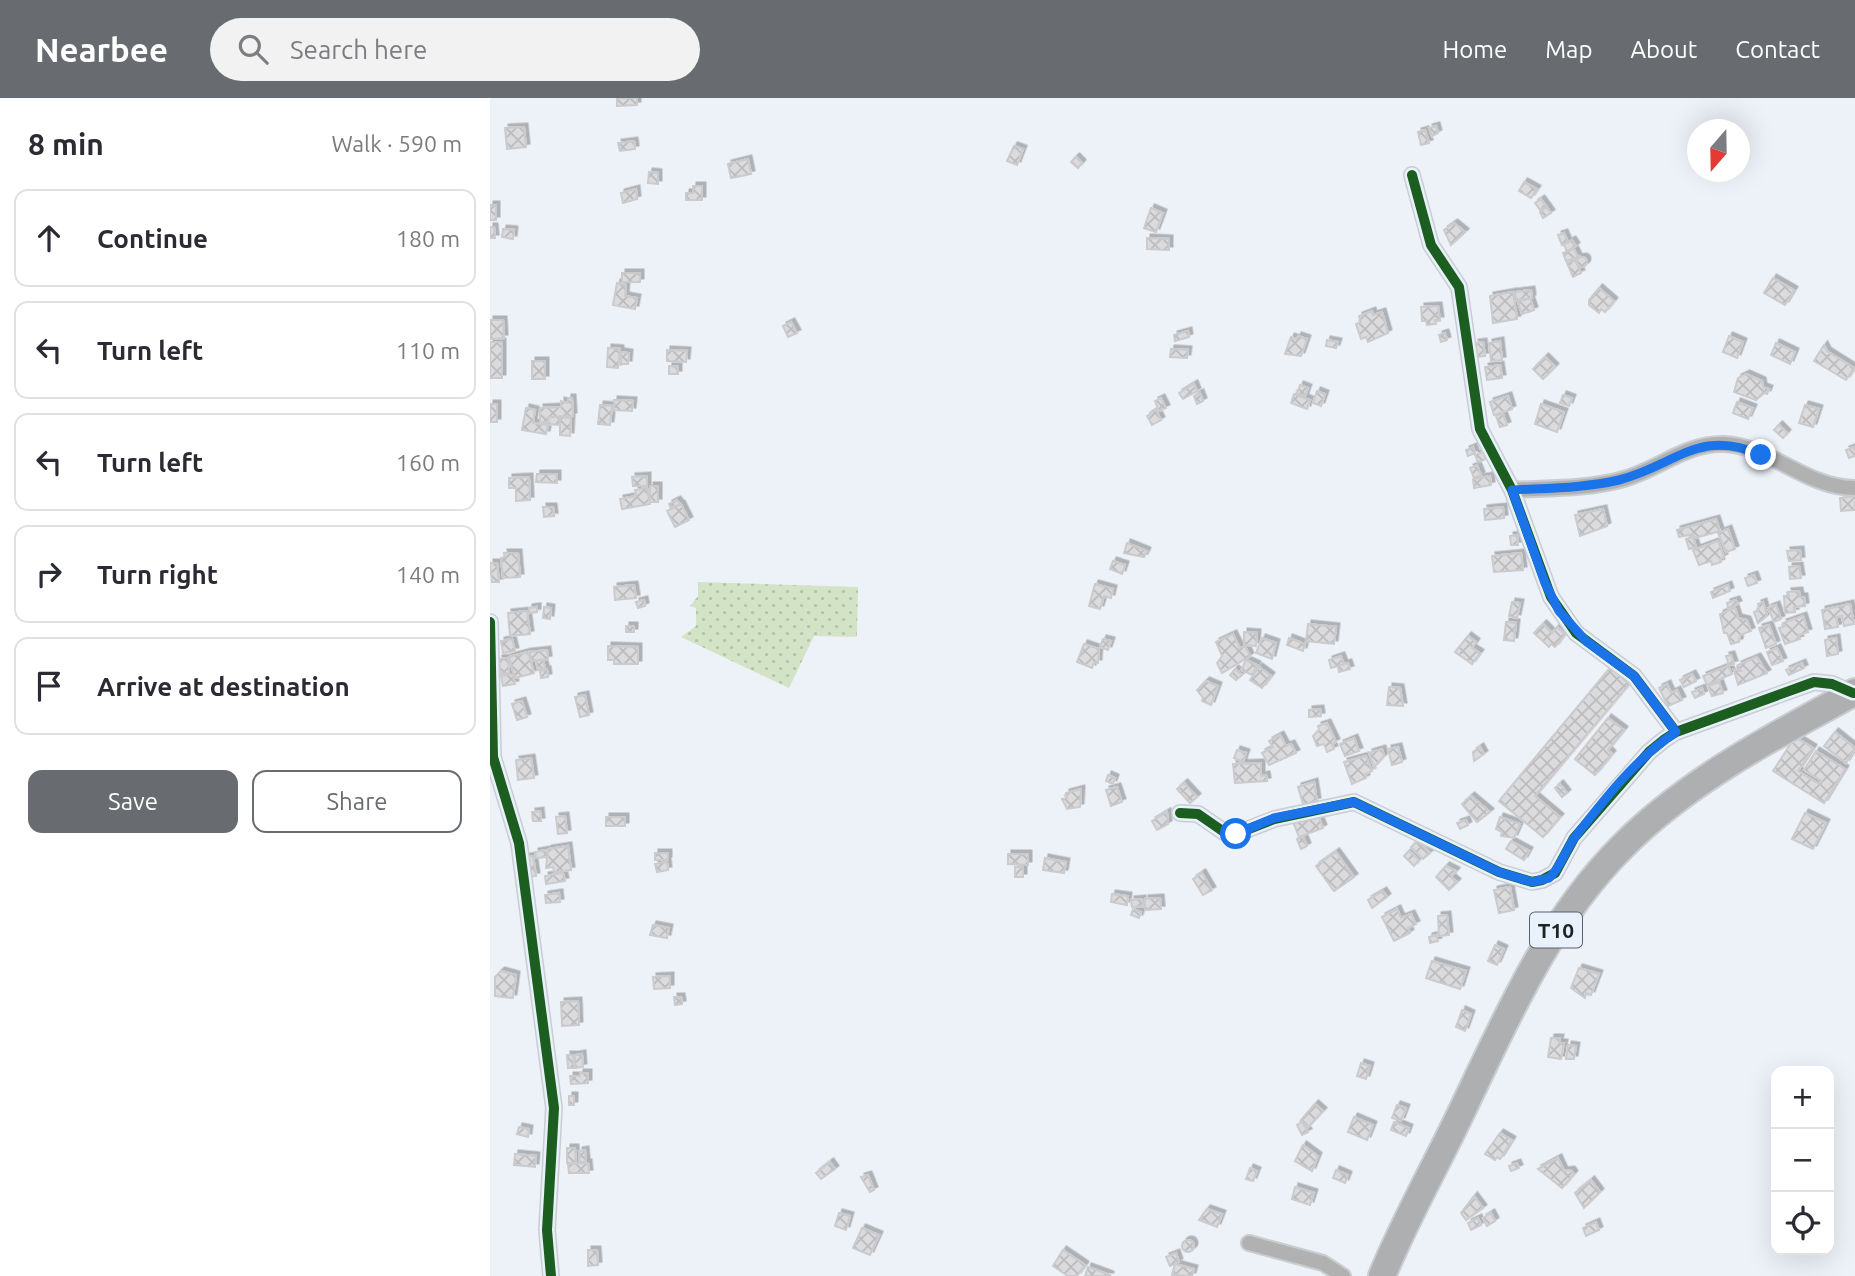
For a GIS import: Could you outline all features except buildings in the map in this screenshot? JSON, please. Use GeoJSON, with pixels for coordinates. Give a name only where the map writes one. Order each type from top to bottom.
{"type":"FeatureCollection","features":[{"type":"Feature","properties":{"kind":"highway","name":"T10"},"geometry":{"type":"LineString","coordinates":[[1382,1276],[1538,959],[1603,867],[1623,846],[1682,796],[1757,748],[1854,692]]}},
{"type":"Feature","properties":{"kind":"street"},"geometry":{"type":"LineString","coordinates":[[1412,175],[1432,245],[1459,287],[1480,429],[1512,490],[1545,583],[1559,611],[1586,641],[1634,676],[1676,732]]}},
{"type":"Feature","properties":{"kind":"street"},"geometry":{"type":"LineString","coordinates":[[1512,490],[1615,481],[1640,473],[1684,451],[1711,444],[1747,448],[1811,479],[1855,488]]}},
{"type":"Feature","properties":{"kind":"street"},"geometry":{"type":"LineString","coordinates":[[490,622],[493,757],[519,843],[554,1108],[547,1230],[551,1276]]}},
{"type":"Feature","properties":{"kind":"street"},"geometry":{"type":"LineString","coordinates":[[1180,813],[1198,814],[1224,832],[1236,834],[1274,818],[1354,802],[1499,872],[1532,882],[1555,873],[1574,838],[1649,752],[1676,732],[1814,682],[1832,684],[1854,692]]}},
{"type":"Feature","properties":{"kind":"street"},"geometry":{"type":"LineString","coordinates":[[1249,1244],[1323,1263],[1343,1276]]}},
{"type":"Feature","properties":{"kind":"green space"},"geometry":{"type":"Polygon","coordinates":[[[698,582],[858,587],[857,637],[814,636],[789,688],[681,637],[696,626],[696,608],[690,606],[698,596],[698,582]]]}},
{"type":"Feature","properties":{"kind":"cycle path"},"geometry":{"type":"LineString","coordinates":[[1412,175],[1431,245],[1459,287],[1480,429],[1512,490],[1551,597],[1576,633],[1634,676],[1676,732]]}},
{"type":"Feature","properties":{"kind":"cycle path"},"geometry":{"type":"LineString","coordinates":[[490,622],[493,757],[519,843],[554,1108],[547,1230],[551,1276]]}},
{"type":"Feature","properties":{"kind":"cycle path"},"geometry":{"type":"LineString","coordinates":[[1180,813],[1198,814],[1224,832],[1236,834],[1274,819],[1354,802],[1499,872],[1532,882],[1555,873],[1574,838],[1649,752],[1676,732],[1814,682],[1832,684],[1853,693]]}},
{"type":"Feature","properties":{"kind":"route"},"geometry":{"type":"LineString","coordinates":[[1236,834],[1274,818],[1354,802],[1434,838],[1471,860],[1499,872],[1532,882],[1549,878],[1555,873],[1574,838],[1633,770],[1649,752],[1676,732],[1654,699],[1634,676],[1586,641],[1559,611],[1545,583],[1512,490],[1577,486],[1628,478],[1684,451],[1711,444],[1736,445],[1761,455]]}}]}
